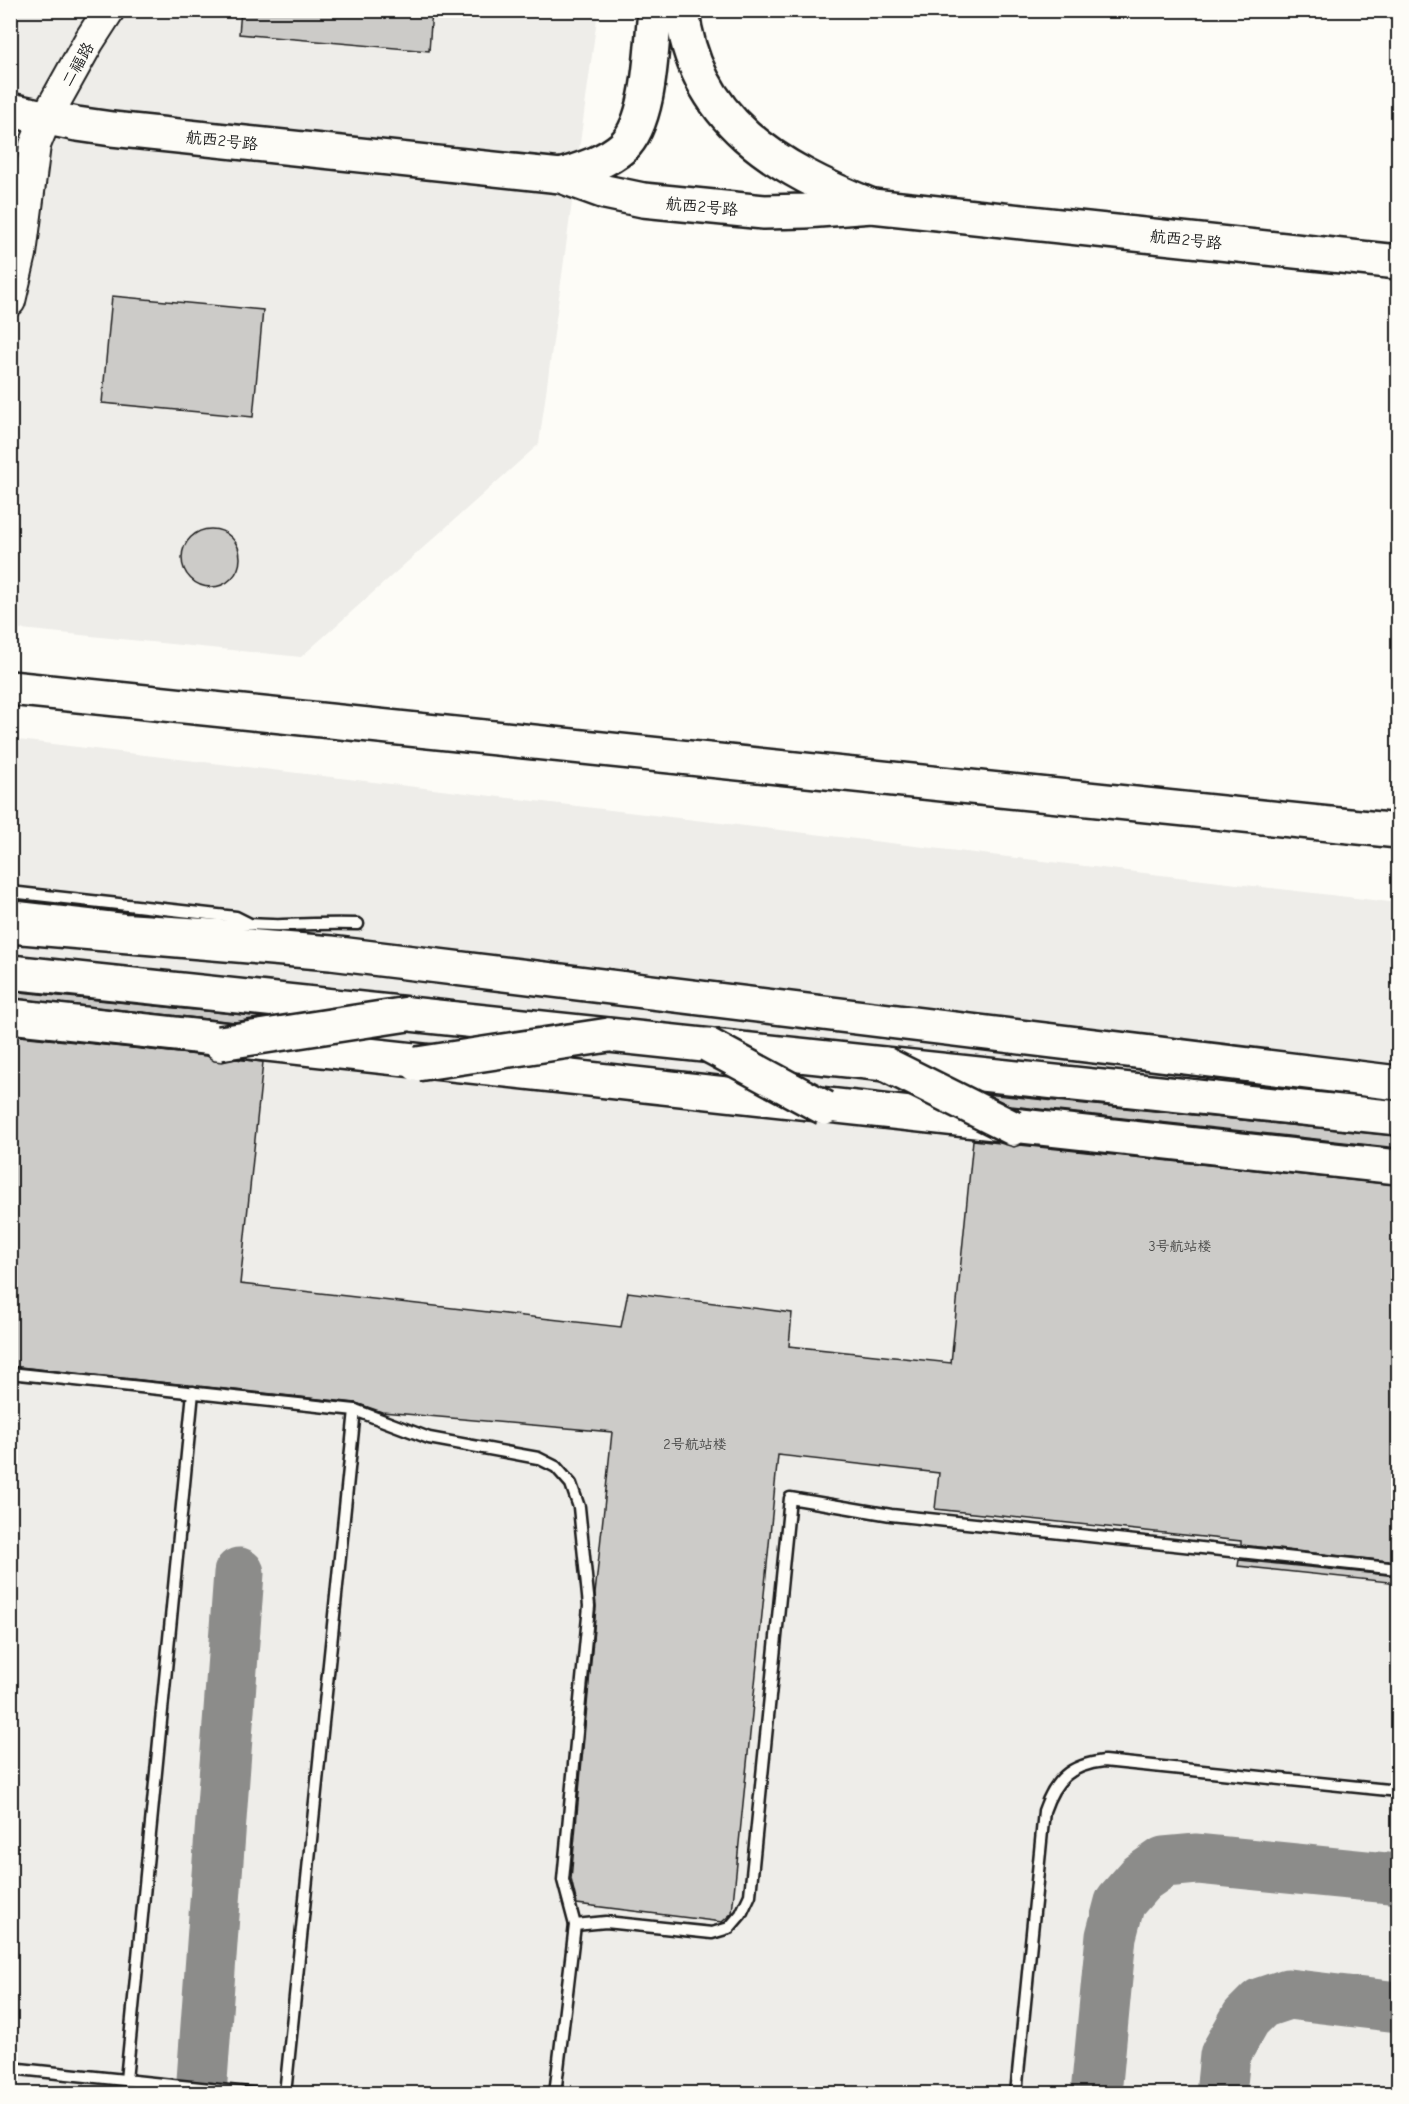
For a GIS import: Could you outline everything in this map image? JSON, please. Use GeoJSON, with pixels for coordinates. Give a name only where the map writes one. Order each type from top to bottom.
{"type":"FeatureCollection","features":[{"type":"Feature","properties":{"kind":"main road"},"geometry":{"type":"LineString","coordinates":[[561,176],[582,170],[610,156],[622,148],[636,131],[645,93],[655,10]]}},
{"type":"Feature","properties":{"kind":"main road"},"geometry":{"type":"LineString","coordinates":[[682,10],[689,46],[699,74],[715,102],[729,118],[767,154],[786,166],[826,188],[872,206]]}},
{"type":"Feature","properties":{"kind":"main road","name":"航西2号路"},"geometry":{"type":"LineString","coordinates":[[10,110],[112,129],[561,176],[625,197],[753,211],[806,211],[872,206],[1398,262]]}},
{"type":"Feature","properties":{"kind":"main road"},"geometry":{"type":"LineString","coordinates":[[10,688],[1398,831]]}},
{"type":"Feature","properties":{"kind":"main road"},"geometry":{"type":"LineString","coordinates":[[10,926],[331,953],[1398,1083]]}},
{"type":"Feature","properties":{"kind":"main road"},"geometry":{"type":"LineString","coordinates":[[10,972],[1398,1118]]}},
{"type":"Feature","properties":{"kind":"main road"},"geometry":{"type":"LineString","coordinates":[[220,1043],[408,1014]]}},
{"type":"Feature","properties":{"kind":"main road"},"geometry":{"type":"LineString","coordinates":[[10,1016],[1398,1168]]}},
{"type":"Feature","properties":{"kind":"main road"},"geometry":{"type":"LineString","coordinates":[[10,1022],[1398,1168]]}},
{"type":"Feature","properties":{"kind":"main road"},"geometry":{"type":"LineString","coordinates":[[417,1064],[609,1035]]}},
{"type":"Feature","properties":{"kind":"main road"},"geometry":{"type":"LineString","coordinates":[[708,1045],[825,1108]]}},
{"type":"Feature","properties":{"kind":"main road"},"geometry":{"type":"LineString","coordinates":[[885,1064],[1013,1128]]}},
{"type":"Feature","properties":{"kind":"street","name":"二福路"},"geometry":{"type":"LineString","coordinates":[[10,301],[21,254],[32,154],[40,128],[109,10]]}},
{"type":"Feature","properties":{"kind":"lane"},"geometry":{"type":"LineString","coordinates":[[10,892],[236,917],[248,923]]}},
{"type":"Feature","properties":{"kind":"lane"},"geometry":{"type":"LineString","coordinates":[[10,906],[125,919],[236,926],[248,923],[358,924]]}},
{"type":"Feature","properties":{"kind":"lane"},"geometry":{"type":"LineString","coordinates":[[10,1373],[355,1410],[429,1438],[538,1458],[556,1467],[571,1484],[579,1507],[589,1606],[563,1880],[574,1925],[555,2094]]}},
{"type":"Feature","properties":{"kind":"lane"},"geometry":{"type":"LineString","coordinates":[[126,2080],[193,1392]]}},
{"type":"Feature","properties":{"kind":"lane"},"geometry":{"type":"LineString","coordinates":[[285,2094],[355,1410]]}},
{"type":"Feature","properties":{"kind":"lane"},"geometry":{"type":"LineString","coordinates":[[574,1925],[606,1922],[712,1933],[729,1929],[741,1914],[750,1895],[790,1498],[891,1515],[1398,1569]]}},
{"type":"Feature","properties":{"kind":"lane"},"geometry":{"type":"LineString","coordinates":[[1016,2094],[1044,1811],[1051,1791],[1067,1774],[1086,1763],[1104,1761],[1398,1791]]}},
{"type":"Feature","properties":{"kind":"lane"},"geometry":{"type":"LineString","coordinates":[[10,2068],[258,2094]]}},
{"type":"Feature","properties":{"kind":"shaded area"},"geometry":{"type":"Polygon","coordinates":[[[10,11],[598,11],[539,444],[301,657],[11,628],[10,11]]]}},
{"type":"Feature","properties":{"kind":"shaded area"},"geometry":{"type":"Polygon","coordinates":[[[10,739],[1398,903],[1398,2093],[11,2093],[10,739]]]}},
{"type":"Feature","properties":{"kind":"building"},"geometry":{"type":"Polygon","coordinates":[[[241,10],[432,10],[429,51],[239,34],[241,10]]]}},
{"type":"Feature","properties":{"kind":"building"},"geometry":{"type":"Polygon","coordinates":[[[112,296],[263,310],[253,417],[102,403],[112,296]]]}},
{"type":"Feature","properties":{"kind":"building"},"geometry":{"type":"Polygon","coordinates":[[[211,529],[227,534],[235,542],[240,558],[235,574],[227,582],[211,587],[195,582],[187,574],[182,558],[187,542],[195,534],[211,529]]]}},
{"type":"Feature","properties":{"kind":"building"},"geometry":{"type":"Polygon","coordinates":[[[10,991],[263,1017],[235,1022],[10,998],[10,991]]]}},
{"type":"Feature","properties":{"kind":"building"},"geometry":{"type":"Polygon","coordinates":[[[10,1035],[207,1056],[214,1061],[222,1062],[236,1059],[263,1062],[240,1284],[621,1327],[628,1292],[792,1313],[789,1346],[951,1363],[973,1140],[1014,1147],[1020,1145],[1398,1185],[1398,1562],[1241,1545],[1241,1541],[935,1509],[939,1473],[778,1455],[732,1913],[722,1922],[577,1904],[571,1879],[596,1607],[595,1594],[612,1432],[382,1412],[356,1403],[10,1366],[10,1035]]]}},
{"type":"Feature","properties":{"kind":"building"},"geometry":{"type":"Polygon","coordinates":[[[986,1094],[1398,1136],[1398,1148],[1011,1106],[986,1094]]]}},
{"type":"Feature","properties":{"kind":"building"},"geometry":{"type":"Polygon","coordinates":[[[1239,1560],[1398,1576],[1398,1583],[1238,1566],[1239,1560]]]}},
{"type":"Feature","properties":{"kind":"taxiway"},"geometry":{"type":"LineString","coordinates":[[201,2094],[239,1573]]}},
{"type":"Feature","properties":{"kind":"taxiway"},"geometry":{"type":"LineString","coordinates":[[1096,2094],[1111,1936],[1120,1902],[1141,1878],[1164,1862],[1197,1859],[1398,1879]]}},
{"type":"Feature","properties":{"kind":"taxiway"},"geometry":{"type":"LineString","coordinates":[[1221,2094],[1225,2055],[1246,2018],[1261,2003],[1288,1994],[1398,2007]]}}]}
